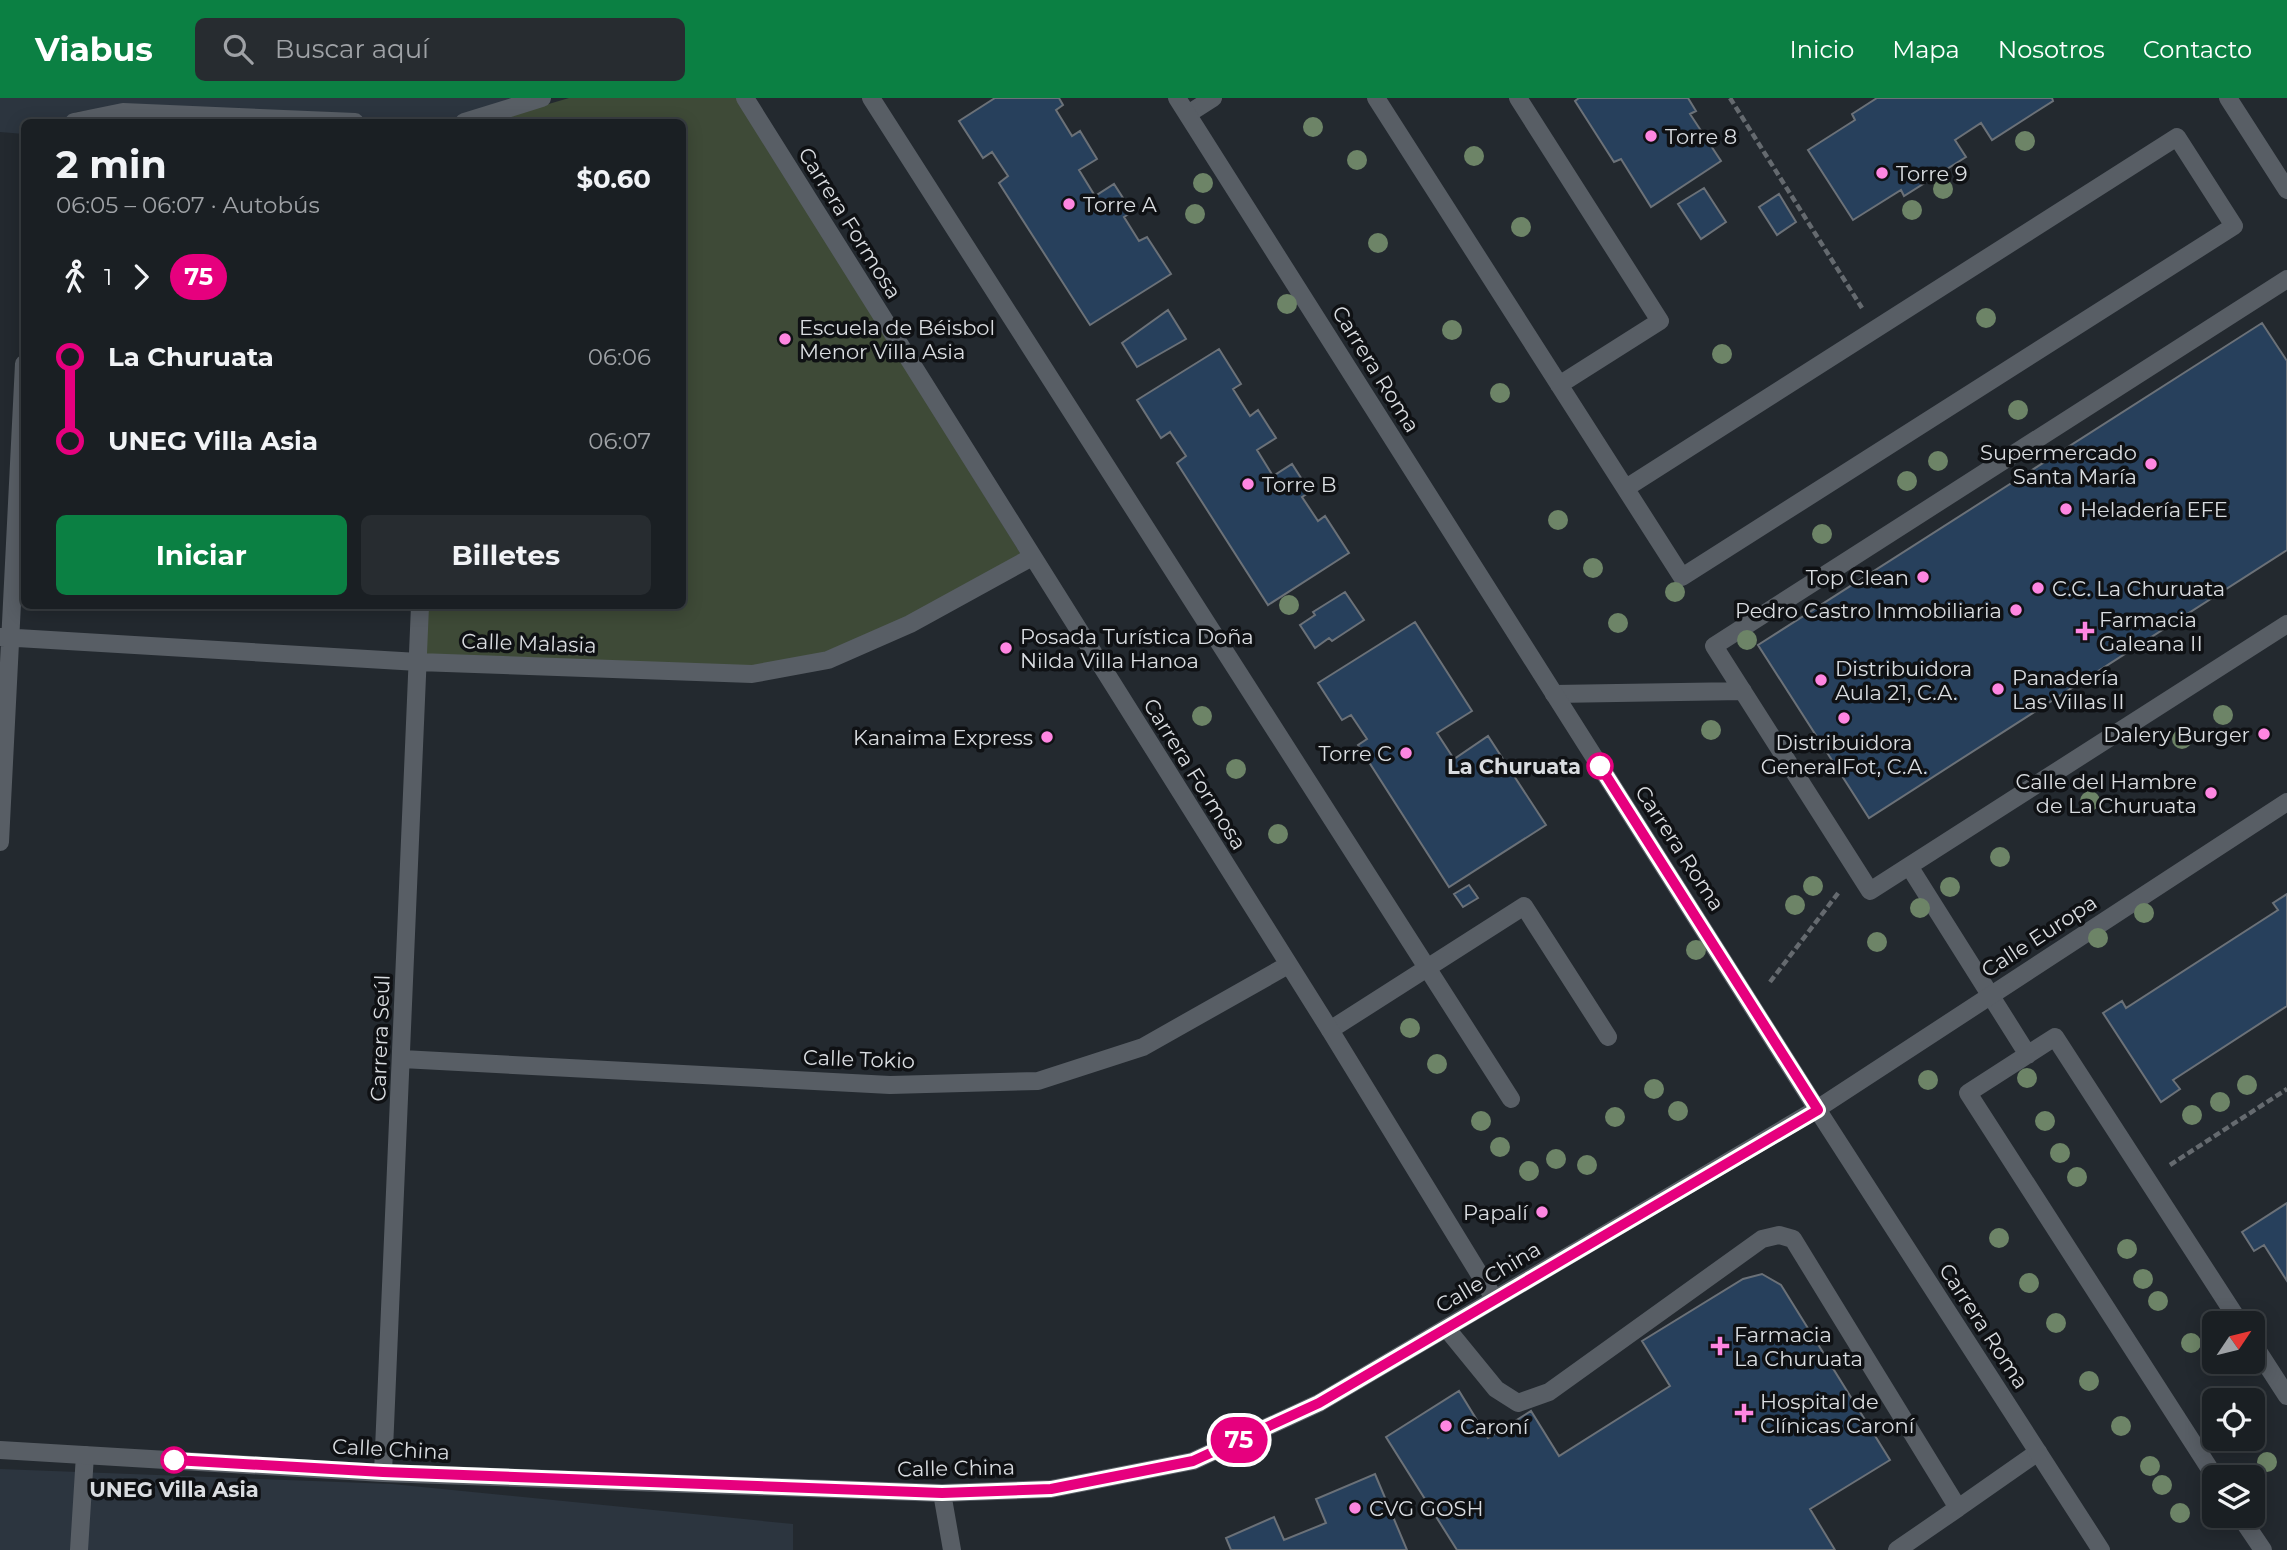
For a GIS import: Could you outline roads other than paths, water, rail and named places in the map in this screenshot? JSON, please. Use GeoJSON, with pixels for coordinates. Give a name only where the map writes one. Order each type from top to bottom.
{"type":"FeatureCollection","features":[{"type":"Feature","properties":{"kind":"street"},"geometry":{"type":"LineString","coordinates":[[474,119],[541,98]]}},
{"type":"Feature","properties":{"kind":"street","name":"Carrera Formosa"},"geometry":{"type":"LineString","coordinates":[[745,98],[1330,1030],[1494,1298]]}},
{"type":"Feature","properties":{"kind":"street"},"geometry":{"type":"LineString","coordinates":[[871,98],[1511,1099]]}},
{"type":"Feature","properties":{"kind":"street","name":"Carrera Roma"},"geometry":{"type":"LineString","coordinates":[[1177,98],[1818,1110],[2101,1550]]}},
{"type":"Feature","properties":{"kind":"street"},"geometry":{"type":"LineString","coordinates":[[1188,114],[1213,98]]}},
{"type":"Feature","properties":{"kind":"street"},"geometry":{"type":"LineString","coordinates":[[1376,98],[1682,577],[2234,226],[2177,137],[1626,488]]}},
{"type":"Feature","properties":{"kind":"street"},"geometry":{"type":"LineString","coordinates":[[1518,98],[1660,321],[1559,385]]}},
{"type":"Feature","properties":{"kind":"street"},"geometry":{"type":"LineString","coordinates":[[2228,98],[2287,190]]}},
{"type":"Feature","properties":{"kind":"street"},"geometry":{"type":"LineString","coordinates":[[89,119],[123,112],[285,119]]}},
{"type":"Feature","properties":{"kind":"street"},"geometry":{"type":"LineString","coordinates":[[2287,280],[1714,646],[1871,891],[2287,624]]}},
{"type":"Feature","properties":{"kind":"street"},"geometry":{"type":"LineString","coordinates":[[0,842],[5,637],[21,407]]}},
{"type":"Feature","properties":{"kind":"street","name":"Calle Malasia"},"geometry":{"type":"LineString","coordinates":[[5,637],[418,662],[752,674],[828,660],[910,624],[1032,557]]}},
{"type":"Feature","properties":{"kind":"street","name":"Carrera Seúl"},"geometry":{"type":"LineString","coordinates":[[383,1472],[421,609]]}},
{"type":"Feature","properties":{"kind":"street"},"geometry":{"type":"LineString","coordinates":[[1554,694],[1743,691]]}},
{"type":"Feature","properties":{"kind":"street","name":"Calle Europa"},"geometry":{"type":"LineString","coordinates":[[1818,1110],[1989,995],[2287,802]]}},
{"type":"Feature","properties":{"kind":"street"},"geometry":{"type":"LineString","coordinates":[[1909,866],[2028,1055]]}},
{"type":"Feature","properties":{"kind":"street"},"geometry":{"type":"LineString","coordinates":[[1330,1030],[1524,906],[1608,1037]]}},
{"type":"Feature","properties":{"kind":"street","name":"Calle Tokio"},"geometry":{"type":"LineString","coordinates":[[402,1059],[890,1085],[1038,1081],[1143,1047],[1288,965]]}},
{"type":"Feature","properties":{"kind":"street"},"geometry":{"type":"LineString","coordinates":[[2208,1465],[1968,1093],[2055,1037],[2232,1311]]}},
{"type":"Feature","properties":{"kind":"street","name":"Calle China"},"geometry":{"type":"LineString","coordinates":[[0,1450],[383,1472],[942,1493],[1051,1489],[1193,1461],[1319,1403],[1818,1110]]}},
{"type":"Feature","properties":{"kind":"street"},"geometry":{"type":"LineString","coordinates":[[1447,1329],[1496,1389],[1518,1403],[1549,1392],[1762,1239],[1779,1235],[1793,1239],[1958,1508]]}},
{"type":"Feature","properties":{"kind":"street"},"geometry":{"type":"LineString","coordinates":[[2265,1362],[2287,1396]]}},
{"type":"Feature","properties":{"kind":"street"},"geometry":{"type":"LineString","coordinates":[[1897,1550],[2038,1452]]}},
{"type":"Feature","properties":{"kind":"street"},"geometry":{"type":"LineString","coordinates":[[79,1550],[85,1455]]}},
{"type":"Feature","properties":{"kind":"street"},"geometry":{"type":"LineString","coordinates":[[942,1493],[952,1550]]}},
{"type":"Feature","properties":{"kind":"street"},"geometry":{"type":"LineString","coordinates":[[2248,1528],[2263,1550]]}},
{"type":"Feature","properties":{"kind":"place","name":"Torre 8"},"geometry":{"type":"Point","coordinates":[1651,136]}},
{"type":"Feature","properties":{"kind":"place","name":"Torre 9"},"geometry":{"type":"Point","coordinates":[1882,173]}},
{"type":"Feature","properties":{"kind":"place","name":"Torre A"},"geometry":{"type":"Point","coordinates":[1069,204]}},
{"type":"Feature","properties":{"kind":"place","name":"Escuela de Béisbol Menor Villa Asia"},"geometry":{"type":"Point","coordinates":[785,339]}},
{"type":"Feature","properties":{"kind":"place","name":"Supermercado Santa María"},"geometry":{"type":"Point","coordinates":[2151,464]}},
{"type":"Feature","properties":{"kind":"place","name":"Torre B"},"geometry":{"type":"Point","coordinates":[1248,484]}},
{"type":"Feature","properties":{"kind":"place","name":"Heladería EFE"},"geometry":{"type":"Point","coordinates":[2066,509]}},
{"type":"Feature","properties":{"kind":"place","name":"Top Clean"},"geometry":{"type":"Point","coordinates":[1923,577]}},
{"type":"Feature","properties":{"kind":"place","name":"C.C. La Churuata"},"geometry":{"type":"Point","coordinates":[2038,588]}},
{"type":"Feature","properties":{"kind":"place","name":"Pedro Castro Inmobiliaria"},"geometry":{"type":"Point","coordinates":[2016,610]}},
{"type":"Feature","properties":{"kind":"place","name":"Farmacia Galeana II"},"geometry":{"type":"Point","coordinates":[2085,631]}},
{"type":"Feature","properties":{"kind":"place","name":"Posada Turística Doña Nilda Villa Hanoa"},"geometry":{"type":"Point","coordinates":[1006,648]}},
{"type":"Feature","properties":{"kind":"place","name":"Distribuidora Aula 21, C.A."},"geometry":{"type":"Point","coordinates":[1821,680]}},
{"type":"Feature","properties":{"kind":"place","name":"Panadería Las Villas II"},"geometry":{"type":"Point","coordinates":[1998,689]}},
{"type":"Feature","properties":{"kind":"place","name":"Distribuidora GeneralFot, C.A."},"geometry":{"type":"Point","coordinates":[1844,718]}},
{"type":"Feature","properties":{"kind":"place","name":"Dalery Burger"},"geometry":{"type":"Point","coordinates":[2264,734]}},
{"type":"Feature","properties":{"kind":"place","name":"Kanaima Express"},"geometry":{"type":"Point","coordinates":[1047,737]}},
{"type":"Feature","properties":{"kind":"place","name":"Torre C"},"geometry":{"type":"Point","coordinates":[1406,753]}},
{"type":"Feature","properties":{"kind":"place","name":"La Churuata"},"geometry":{"type":"Point","coordinates":[1600,766]}},
{"type":"Feature","properties":{"kind":"place","name":"Calle del Hambre de La Churuata"},"geometry":{"type":"Point","coordinates":[2211,793]}},
{"type":"Feature","properties":{"kind":"place","name":"Papalí"},"geometry":{"type":"Point","coordinates":[1542,1212]}},
{"type":"Feature","properties":{"kind":"place","name":"Farmacia La Churuata"},"geometry":{"type":"Point","coordinates":[1720,1346]}},
{"type":"Feature","properties":{"kind":"place","name":"Hospital de Clínicas Caroní"},"geometry":{"type":"Point","coordinates":[1744,1413]}},
{"type":"Feature","properties":{"kind":"place","name":"Caroní"},"geometry":{"type":"Point","coordinates":[1446,1426]}},
{"type":"Feature","properties":{"kind":"place","name":"UNEG Villa Asia"},"geometry":{"type":"Point","coordinates":[174,1460]}},
{"type":"Feature","properties":{"kind":"place","name":"CVG GOSH"},"geometry":{"type":"Point","coordinates":[1355,1508]}}]}
